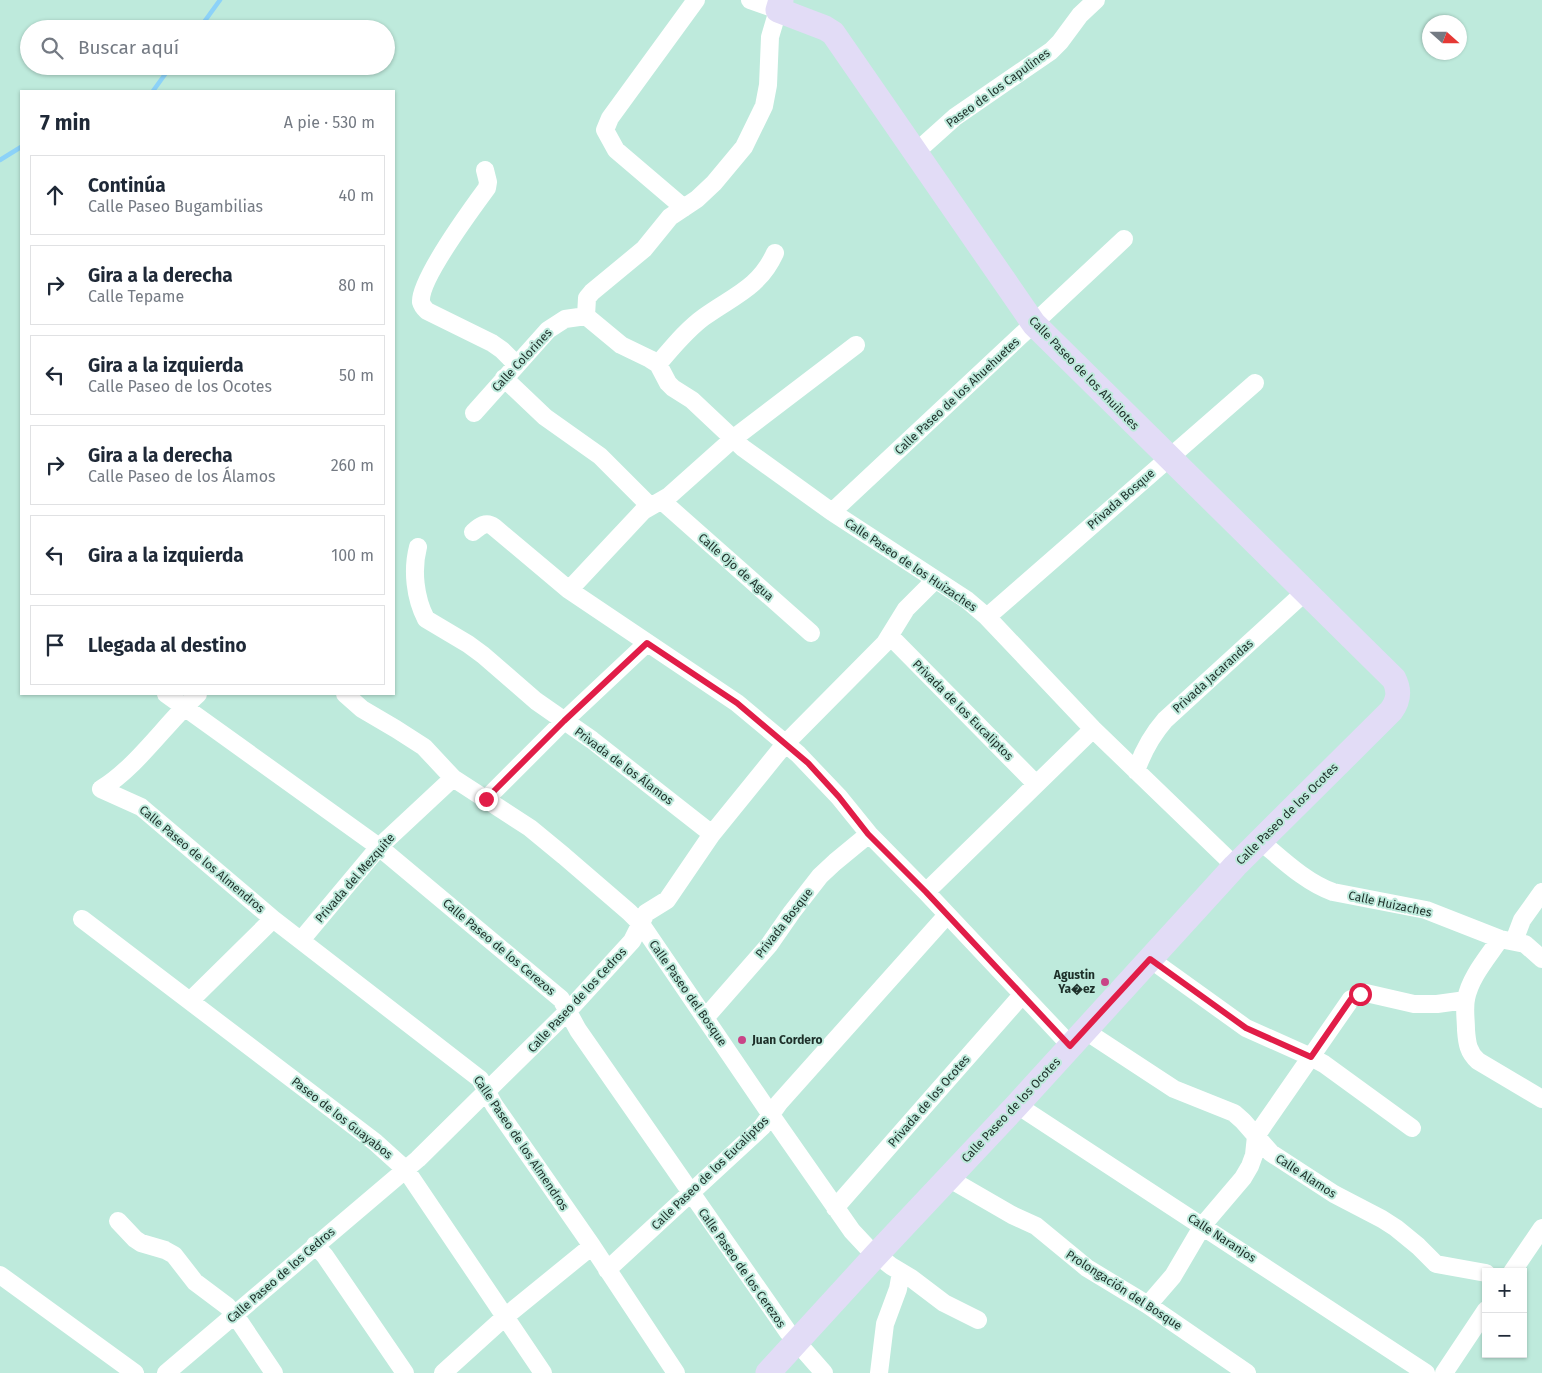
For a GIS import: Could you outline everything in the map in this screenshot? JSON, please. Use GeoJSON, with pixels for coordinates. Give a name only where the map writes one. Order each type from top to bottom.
{"type":"FeatureCollection","features":[{"type":"Feature","properties":{"kind":"street"},"geometry":{"type":"LineString","coordinates":[[684,208],[616,150],[605,130],[610,118],[696,0]]}},
{"type":"Feature","properties":{"kind":"street"},"geometry":{"type":"LineString","coordinates":[[750,0],[779,5],[770,37],[768,84],[764,106],[755,127],[744,148],[731,165],[703,194],[670,217],[644,249],[592,292],[587,298],[586,316],[621,345],[658,364],[704,316],[747,290],[769,266],[775,253]]}},
{"type":"Feature","properties":{"kind":"street","name":"Paseo de los Capulines"},"geometry":{"type":"LineString","coordinates":[[916,152],[955,117],[1056,46],[1080,15],[1096,0]]}},
{"type":"Feature","properties":{"kind":"street","name":"Calle Paseo de los Ahuilotes"},"geometry":{"type":"LineString","coordinates":[[779,5],[833,33],[1034,324],[1394,679],[1398,687],[1399,696]]}},
{"type":"Feature","properties":{"kind":"street"},"geometry":{"type":"LineString","coordinates":[[485,170],[488,182],[487,188],[460,226],[429,278],[421,298],[422,306],[427,311],[502,350],[517,365]]}},
{"type":"Feature","properties":{"kind":"street","name":"Calle Paseo de los Ahuehuetes"},"geometry":{"type":"LineString","coordinates":[[832,512],[1124,239]]}},
{"type":"Feature","properties":{"kind":"street","name":"Calle Colorines"},"geometry":{"type":"LineString","coordinates":[[474,413],[548,330],[565,319],[586,316]]}},
{"type":"Feature","properties":{"kind":"street"},"geometry":{"type":"LineString","coordinates":[[569,590],[643,512],[656,504],[734,438],[856,344]]}},
{"type":"Feature","properties":{"kind":"street","name":"Calle Paseo de los Huizaches"},"geometry":{"type":"LineString","coordinates":[[658,364],[668,383],[673,388],[692,400],[743,448],[832,512],[967,600],[987,617],[1093,729],[1235,866]]}},
{"type":"Feature","properties":{"kind":"street","name":"Calle Ojo de Agua"},"geometry":{"type":"LineString","coordinates":[[504,378],[552,424],[600,456],[811,634]]}},
{"type":"Feature","properties":{"kind":"street","name":"Privada Bosque"},"geometry":{"type":"LineString","coordinates":[[987,617],[1255,382]]}},
{"type":"Feature","properties":{"kind":"street","name":"Calle Alamos"},"geometry":{"type":"LineString","coordinates":[[473,532],[483,524],[491,525],[569,590],[737,703],[808,763],[833,790],[868,834],[926,892],[1022,995],[1077,1038],[1174,1088],[1234,1113],[1271,1154],[1334,1194],[1396,1228],[1436,1264],[1482,1272]]}},
{"type":"Feature","properties":{"kind":"street","name":"Privada de los Álamos"},"geometry":{"type":"LineString","coordinates":[[418,547],[414,570],[418,593],[426,619],[476,650],[536,702],[592,740],[712,834]]}},
{"type":"Feature","properties":{"kind":"street","name":"Calle Paseo de los Cedros"},"geometry":{"type":"LineString","coordinates":[[166,1373],[444,1136],[568,1011],[632,941],[646,913],[667,900],[712,834],[785,744],[885,643],[906,609],[935,580]]}},
{"type":"Feature","properties":{"kind":"street","name":"Privada Jacarandas"},"geometry":{"type":"LineString","coordinates":[[1136,771],[1153,734],[1165,720],[1305,592]]}},
{"type":"Feature","properties":{"kind":"street","name":"Privada de los Eucaliptos"},"geometry":{"type":"LineString","coordinates":[[890,636],[1036,784]]}},
{"type":"Feature","properties":{"kind":"street"},"geometry":{"type":"LineString","coordinates":[[486,799],[564,721],[647,643]]}},
{"type":"Feature","properties":{"kind":"street","name":"Calle Paseo de los Cerezos"},"geometry":{"type":"LineString","coordinates":[[167,695],[379,847],[561,999],[578,1030],[795,1342],[824,1373]]}},
{"type":"Feature","properties":{"kind":"street"},"geometry":{"type":"LineString","coordinates":[[183,708],[197,695]]}},
{"type":"Feature","properties":{"kind":"street","name":"Calle Paseo del Bosque"},"geometry":{"type":"LineString","coordinates":[[346,695],[362,710],[396,728],[424,747],[453,778],[530,828],[629,912],[641,924],[835,1208],[857,1236],[876,1255],[944,1304],[978,1320]]}},
{"type":"Feature","properties":{"kind":"street","name":"Calle Paseo de los Ocotes"},"geometry":{"type":"LineString","coordinates":[[768,1373],[1017,1105],[1259,840],[1391,711],[1399,696]]}},
{"type":"Feature","properties":{"kind":"street","name":"Calle Paseo de los Almendros"},"geometry":{"type":"LineString","coordinates":[[183,708],[121,775],[101,789],[141,808],[273,919],[302,939],[475,1074],[482,1082],[494,1105],[592,1246],[676,1373]]}},
{"type":"Feature","properties":{"kind":"street"},"geometry":{"type":"LineString","coordinates":[[926,892],[1093,729]]}},
{"type":"Feature","properties":{"kind":"street","name":"Privada del Mezquite"},"geometry":{"type":"LineString","coordinates":[[302,939],[379,847],[453,778]]}},
{"type":"Feature","properties":{"kind":"street","name":"Privada Bosque"},"geometry":{"type":"LineString","coordinates":[[706,1017],[769,945],[820,876],[868,834]]}},
{"type":"Feature","properties":{"kind":"street","name":"Calle Huizaches"},"geometry":{"type":"LineString","coordinates":[[1259,840],[1321,888],[1426,910],[1507,940],[1526,944],[1542,959]]}},
{"type":"Feature","properties":{"kind":"street"},"geometry":{"type":"LineString","coordinates":[[1542,892],[1507,940],[1473,981],[1466,1000],[1467,1041],[1470,1052],[1478,1061],[1542,1099]]}},
{"type":"Feature","properties":{"kind":"street","name":"Calle Paseo de los Eucaliptos"},"geometry":{"type":"LineString","coordinates":[[608,1270],[762,1126],[779,1103],[947,915]]}},
{"type":"Feature","properties":{"kind":"street","name":"Paseo de los Guayabos"},"geometry":{"type":"LineString","coordinates":[[82,919],[374,1142],[406,1170],[543,1373]]}},
{"type":"Feature","properties":{"kind":"street","name":"Calle Paseo de los Almendros"},"geometry":{"type":"LineString","coordinates":[[190,1001],[273,919]]}},
{"type":"Feature","properties":{"kind":"street"},"geometry":{"type":"LineString","coordinates":[[1150,959],[1246,1028],[1324,1064],[1412,1128]]}},
{"type":"Feature","properties":{"kind":"street"},"geometry":{"type":"LineString","coordinates":[[1148,1305],[1173,1276],[1202,1225],[1243,1178],[1254,1155],[1256,1136],[1351,999],[1366,992],[1414,1004],[1437,1004],[1466,1000]]}},
{"type":"Feature","properties":{"kind":"street","name":"Privada de los Ocotes"},"geometry":{"type":"LineString","coordinates":[[835,1208],[1022,995]]}},
{"type":"Feature","properties":{"kind":"street","name":"Calle Naranjos"},"geometry":{"type":"LineString","coordinates":[[1017,1105],[1426,1373]]}},
{"type":"Feature","properties":{"kind":"street","name":"Prolongación del Bosque"},"geometry":{"type":"LineString","coordinates":[[948,1178],[1012,1216],[1036,1226],[1087,1268],[1148,1305],[1247,1373]]}},
{"type":"Feature","properties":{"kind":"street"},"geometry":{"type":"LineString","coordinates":[[118,1221],[141,1243],[165,1250],[174,1255],[195,1282],[206,1292],[221,1301],[235,1315],[271,1372]]}},
{"type":"Feature","properties":{"kind":"street"},"geometry":{"type":"LineString","coordinates":[[1515,1268],[1542,1228]]}},
{"type":"Feature","properties":{"kind":"street"},"geometry":{"type":"LineString","coordinates":[[315,1245],[325,1256],[405,1373]]}},
{"type":"Feature","properties":{"kind":"street"},"geometry":{"type":"LineString","coordinates":[[443,1373],[506,1316],[592,1246]]}},
{"type":"Feature","properties":{"kind":"street"},"geometry":{"type":"LineString","coordinates":[[879,1373],[885,1324],[898,1289],[901,1272]]}},
{"type":"Feature","properties":{"kind":"street"},"geometry":{"type":"LineString","coordinates":[[0,1275],[136,1373]]}},
{"type":"Feature","properties":{"kind":"street"},"geometry":{"type":"LineString","coordinates":[[1444,1373],[1484,1313]]}},
{"type":"Feature","properties":{"kind":"waterway"},"geometry":{"type":"LineString","coordinates":[[206,20],[220,0]]}},
{"type":"Feature","properties":{"kind":"waterway"},"geometry":{"type":"LineString","coordinates":[[154,90],[165,75]]}},
{"type":"Feature","properties":{"kind":"waterway"},"geometry":{"type":"LineString","coordinates":[[0,160],[20,148]]}},
{"type":"Feature","properties":{"kind":"place","name":"Agustin Ya�ez"},"geometry":{"type":"Point","coordinates":[1105,982]}},
{"type":"Feature","properties":{"kind":"place","name":"Juan Cordero"},"geometry":{"type":"Point","coordinates":[742,1040]}},
{"type":"Feature","properties":{"kind":"route"},"geometry":{"type":"LineString","coordinates":[[486,799],[564,721],[647,643],[737,703],[808,763],[839,797],[868,834],[926,892],[1070,1046],[1150,959],[1246,1028],[1311,1057],[1351,999],[1360,994]]}}]}
